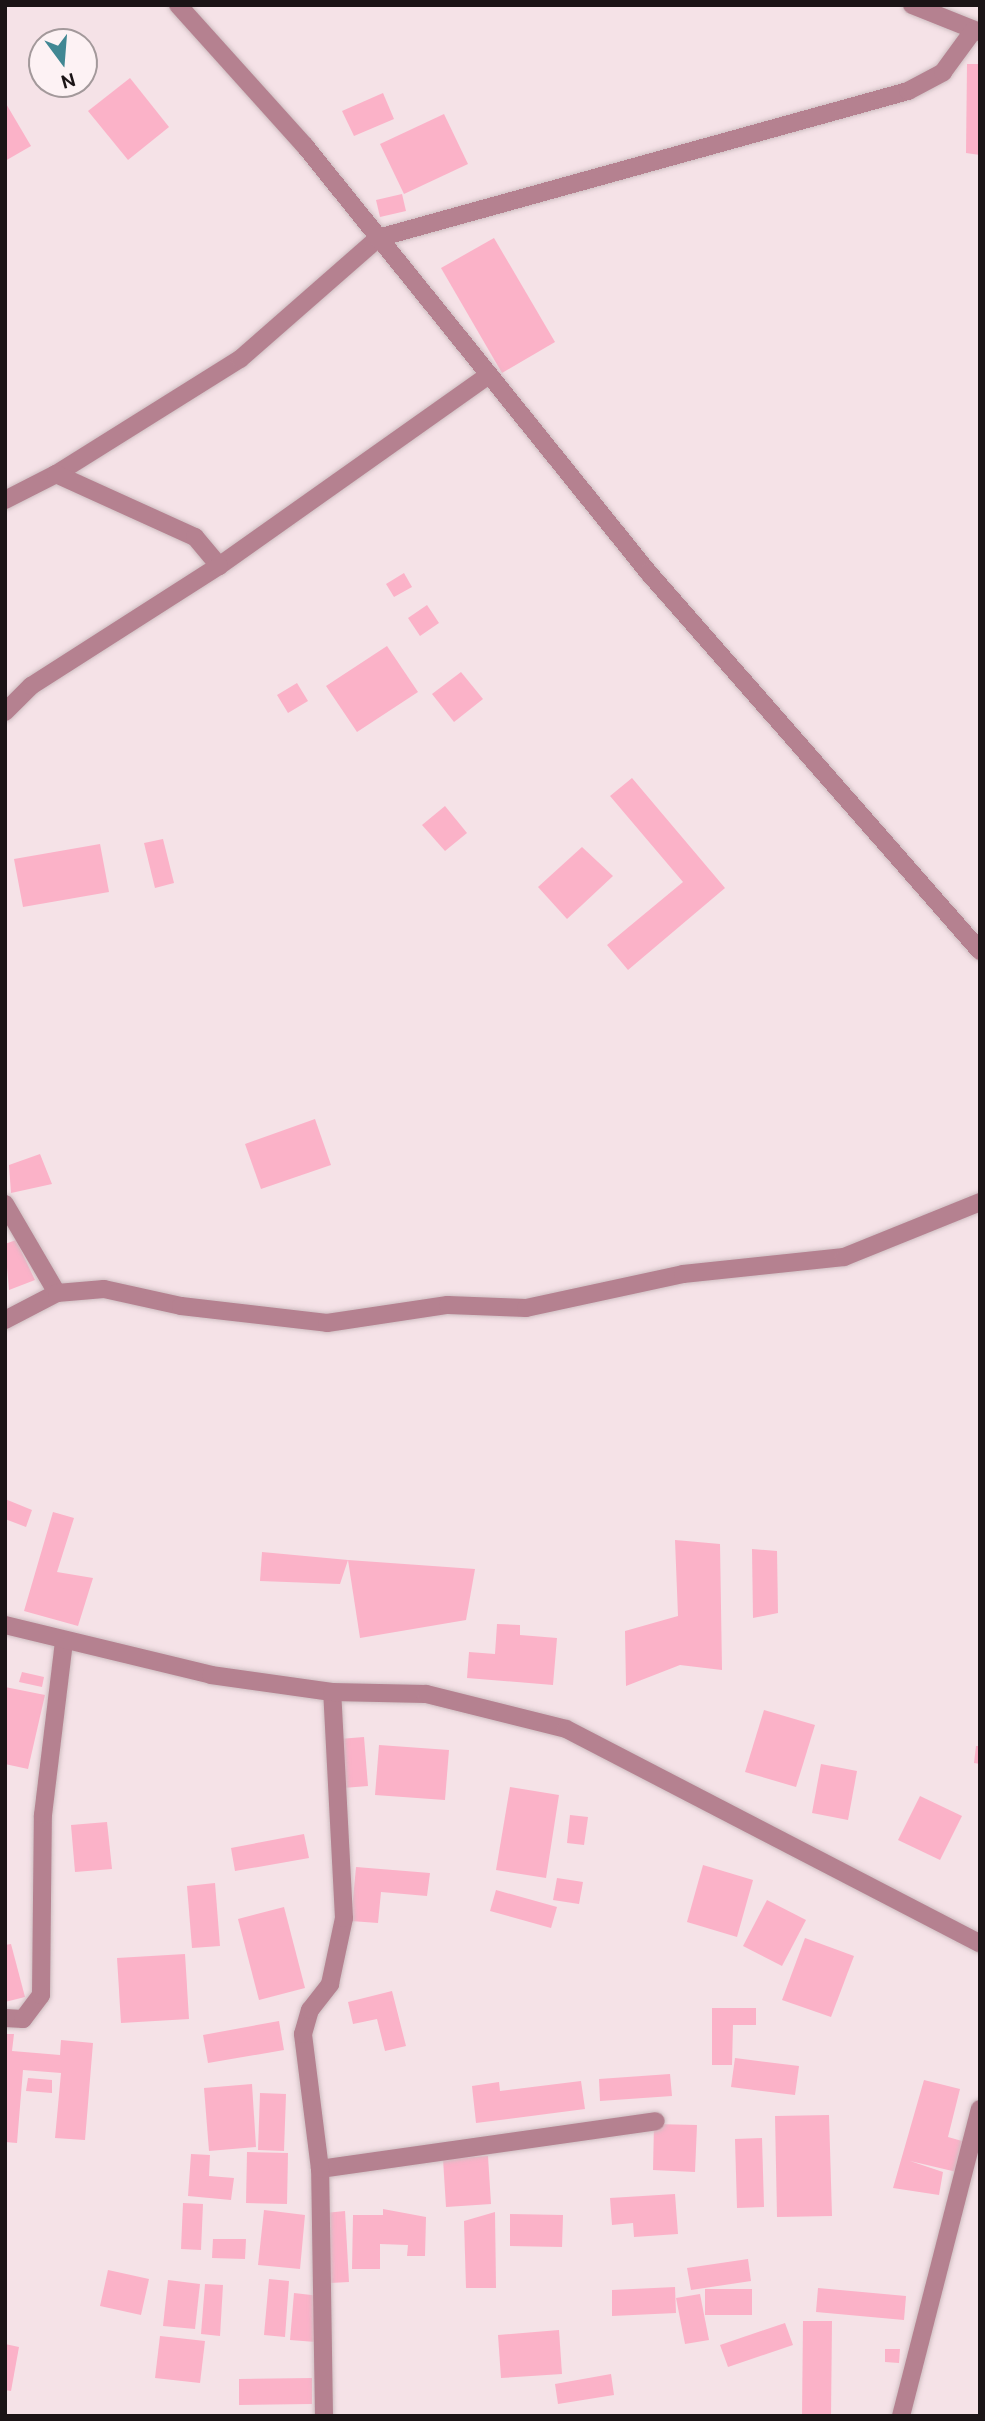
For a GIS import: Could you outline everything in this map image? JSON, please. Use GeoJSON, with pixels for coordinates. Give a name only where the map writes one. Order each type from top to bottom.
{"type":"FeatureCollection","features":[{"type":"Feature","properties":{"kind":"street"},"geometry":{"type":"LineString","coordinates":[[178,5],[305,145],[486,377],[980,951]]}},
{"type":"Feature","properties":{"kind":"street"},"geometry":{"type":"LineString","coordinates":[[5,500],[56,474],[240,359],[378,238],[908,91],[943,72],[977,31],[912,5]]}},
{"type":"Feature","properties":{"kind":"street"},"geometry":{"type":"LineString","coordinates":[[5,712],[31,686],[219,566],[486,377]]}},
{"type":"Feature","properties":{"kind":"street"},"geometry":{"type":"LineString","coordinates":[[56,474],[195,537],[219,566]]}},
{"type":"Feature","properties":{"kind":"street"},"geometry":{"type":"LineString","coordinates":[[5,1320],[57,1293],[104,1289],[181,1306],[327,1323],[448,1305],[526,1308],[683,1275],[845,1257],[980,1202]]}},
{"type":"Feature","properties":{"kind":"street"},"geometry":{"type":"LineString","coordinates":[[5,1204],[57,1293]]}},
{"type":"Feature","properties":{"kind":"street"},"geometry":{"type":"LineString","coordinates":[[5,1625],[64,1642],[211,1675],[332,1692],[426,1694],[566,1729],[980,1944]]}},
{"type":"Feature","properties":{"kind":"street"},"geometry":{"type":"LineString","coordinates":[[5,2018],[23,2019],[41,1996],[43,1815],[64,1642]]}},
{"type":"Feature","properties":{"kind":"street"},"geometry":{"type":"LineString","coordinates":[[324,2416],[320,2169],[303,2034],[310,2010],[330,1984],[344,1918],[346,1867],[332,1692]]}},
{"type":"Feature","properties":{"kind":"street"},"geometry":{"type":"LineString","coordinates":[[901,2416],[980,2109]]}},
{"type":"Feature","properties":{"kind":"street"},"geometry":{"type":"LineString","coordinates":[[320,2169],[656,2122]]}},
{"type":"Feature","properties":{"kind":"building"},"geometry":{"type":"Polygon","coordinates":[[[967,64],[980,64],[980,155],[966,153],[967,64]]]}},
{"type":"Feature","properties":{"kind":"building"},"geometry":{"type":"Polygon","coordinates":[[[130,78],[169,127],[128,160],[88,111],[130,78]]]}},
{"type":"Feature","properties":{"kind":"building"},"geometry":{"type":"Polygon","coordinates":[[[383,93],[394,119],[354,136],[342,111],[383,93]]]}},
{"type":"Feature","properties":{"kind":"building"},"geometry":{"type":"Polygon","coordinates":[[[5,102],[31,146],[5,161],[5,102]]]}},
{"type":"Feature","properties":{"kind":"building"},"geometry":{"type":"Polygon","coordinates":[[[444,114],[468,164],[404,194],[380,144],[444,114]]]}},
{"type":"Feature","properties":{"kind":"building"},"geometry":{"type":"Polygon","coordinates":[[[402,194],[406,211],[380,217],[376,200],[402,194]]]}},
{"type":"Feature","properties":{"kind":"building"},"geometry":{"type":"Polygon","coordinates":[[[494,238],[555,342],[502,373],[441,268],[494,238]]]}},
{"type":"Feature","properties":{"kind":"building"},"geometry":{"type":"Polygon","coordinates":[[[404,573],[412,587],[394,597],[386,584],[404,573]]]}},
{"type":"Feature","properties":{"kind":"building"},"geometry":{"type":"Polygon","coordinates":[[[427,605],[439,623],[420,636],[408,618],[427,605]]]}},
{"type":"Feature","properties":{"kind":"building"},"geometry":{"type":"Polygon","coordinates":[[[387,646],[418,692],[357,732],[326,686],[387,646]]]}},
{"type":"Feature","properties":{"kind":"building"},"geometry":{"type":"Polygon","coordinates":[[[461,672],[483,699],[454,722],[432,694],[461,672]]]}},
{"type":"Feature","properties":{"kind":"building"},"geometry":{"type":"Polygon","coordinates":[[[297,683],[308,701],[288,713],[277,695],[297,683]]]}},
{"type":"Feature","properties":{"kind":"building"},"geometry":{"type":"Polygon","coordinates":[[[632,778],[725,888],[628,970],[607,945],[683,882],[610,796],[632,778]]]}},
{"type":"Feature","properties":{"kind":"building"},"geometry":{"type":"Polygon","coordinates":[[[445,806],[467,833],[445,851],[422,825],[445,806]]]}},
{"type":"Feature","properties":{"kind":"building"},"geometry":{"type":"Polygon","coordinates":[[[163,839],[174,883],[155,888],[144,843],[163,839]]]}},
{"type":"Feature","properties":{"kind":"building"},"geometry":{"type":"Polygon","coordinates":[[[100,844],[109,892],[23,907],[14,859],[100,844]]]}},
{"type":"Feature","properties":{"kind":"building"},"geometry":{"type":"Polygon","coordinates":[[[582,847],[613,876],[567,919],[538,887],[582,847]]]}},
{"type":"Feature","properties":{"kind":"building"},"geometry":{"type":"Polygon","coordinates":[[[315,1119],[331,1165],[261,1189],[245,1144],[315,1119]]]}},
{"type":"Feature","properties":{"kind":"building"},"geometry":{"type":"Polygon","coordinates":[[[40,1154],[52,1184],[11,1193],[9,1165],[40,1154]]]}},
{"type":"Feature","properties":{"kind":"building"},"geometry":{"type":"Polygon","coordinates":[[[16,1240],[35,1280],[9,1290],[5,1244],[16,1240]]]}},
{"type":"Feature","properties":{"kind":"building"},"geometry":{"type":"Polygon","coordinates":[[[5,1499],[32,1510],[26,1527],[5,1519],[5,1499]]]}},
{"type":"Feature","properties":{"kind":"building"},"geometry":{"type":"Polygon","coordinates":[[[53,1512],[74,1518],[57,1572],[93,1578],[78,1626],[24,1611],[53,1512]]]}},
{"type":"Feature","properties":{"kind":"building"},"geometry":{"type":"Polygon","coordinates":[[[675,1540],[720,1544],[722,1670],[680,1665],[626,1686],[625,1631],[678,1616],[675,1540]]]}},
{"type":"Feature","properties":{"kind":"building"},"geometry":{"type":"Polygon","coordinates":[[[752,1549],[777,1551],[778,1613],[753,1618],[752,1549]]]}},
{"type":"Feature","properties":{"kind":"building"},"geometry":{"type":"Polygon","coordinates":[[[262,1552],[348,1560],[340,1584],[260,1581],[262,1552]]]}},
{"type":"Feature","properties":{"kind":"building"},"geometry":{"type":"Polygon","coordinates":[[[348,1560],[475,1569],[466,1620],[360,1638],[348,1560]]]}},
{"type":"Feature","properties":{"kind":"building"},"geometry":{"type":"Polygon","coordinates":[[[497,1624],[520,1625],[520,1635],[557,1638],[553,1685],[467,1678],[469,1652],[495,1654],[497,1624]]]}},
{"type":"Feature","properties":{"kind":"building"},"geometry":{"type":"Polygon","coordinates":[[[22,1672],[44,1677],[42,1687],[19,1682],[22,1672]]]}},
{"type":"Feature","properties":{"kind":"building"},"geometry":{"type":"Polygon","coordinates":[[[5,1687],[45,1695],[28,1769],[5,1764],[5,1687]]]}},
{"type":"Feature","properties":{"kind":"building"},"geometry":{"type":"Polygon","coordinates":[[[764,1710],[815,1725],[796,1787],[745,1772],[764,1710]]]}},
{"type":"Feature","properties":{"kind":"building"},"geometry":{"type":"Polygon","coordinates":[[[364,1737],[368,1786],[343,1788],[339,1739],[364,1737]]]}},
{"type":"Feature","properties":{"kind":"building"},"geometry":{"type":"Polygon","coordinates":[[[379,1745],[449,1750],[445,1800],[375,1795],[379,1745]]]}},
{"type":"Feature","properties":{"kind":"building"},"geometry":{"type":"Polygon","coordinates":[[[976,1746],[980,1746],[980,1764],[974,1763],[976,1746]]]}},
{"type":"Feature","properties":{"kind":"building"},"geometry":{"type":"Polygon","coordinates":[[[821,1764],[857,1771],[848,1820],[812,1813],[821,1764]]]}},
{"type":"Feature","properties":{"kind":"building"},"geometry":{"type":"Polygon","coordinates":[[[510,1787],[559,1795],[546,1878],[496,1870],[510,1787]]]}},
{"type":"Feature","properties":{"kind":"building"},"geometry":{"type":"Polygon","coordinates":[[[920,1796],[962,1816],[940,1860],[898,1840],[920,1796]]]}},
{"type":"Feature","properties":{"kind":"building"},"geometry":{"type":"Polygon","coordinates":[[[570,1815],[588,1817],[584,1845],[567,1843],[570,1815]]]}},
{"type":"Feature","properties":{"kind":"building"},"geometry":{"type":"Polygon","coordinates":[[[107,1822],[112,1869],[75,1872],[71,1825],[107,1822]]]}},
{"type":"Feature","properties":{"kind":"building"},"geometry":{"type":"Polygon","coordinates":[[[304,1834],[309,1858],[235,1871],[231,1848],[304,1834]]]}},
{"type":"Feature","properties":{"kind":"building"},"geometry":{"type":"Polygon","coordinates":[[[703,1865],[753,1880],[737,1937],[687,1922],[703,1865]]]}},
{"type":"Feature","properties":{"kind":"building"},"geometry":{"type":"Polygon","coordinates":[[[356,1867],[430,1873],[427,1896],[381,1892],[378,1923],[351,1921],[356,1867]]]}},
{"type":"Feature","properties":{"kind":"building"},"geometry":{"type":"Polygon","coordinates":[[[557,1878],[583,1882],[579,1904],[553,1900],[557,1878]]]}},
{"type":"Feature","properties":{"kind":"building"},"geometry":{"type":"Polygon","coordinates":[[[215,1883],[220,1946],[192,1948],[187,1886],[215,1883]]]}},
{"type":"Feature","properties":{"kind":"building"},"geometry":{"type":"Polygon","coordinates":[[[496,1890],[557,1907],[551,1928],[490,1911],[496,1890]]]}},
{"type":"Feature","properties":{"kind":"building"},"geometry":{"type":"Polygon","coordinates":[[[767,1900],[806,1920],[782,1966],[743,1946],[767,1900]]]}},
{"type":"Feature","properties":{"kind":"building"},"geometry":{"type":"Polygon","coordinates":[[[284,1907],[305,1988],[259,2000],[238,1919],[284,1907]]]}},
{"type":"Feature","properties":{"kind":"building"},"geometry":{"type":"Polygon","coordinates":[[[805,1938],[854,1956],[831,2017],[782,2000],[805,1938]]]}},
{"type":"Feature","properties":{"kind":"building"},"geometry":{"type":"Polygon","coordinates":[[[11,1944],[25,1997],[5,2002],[5,1945],[11,1944]]]}},
{"type":"Feature","properties":{"kind":"building"},"geometry":{"type":"Polygon","coordinates":[[[185,1954],[189,2019],[121,2023],[117,1958],[185,1954]]]}},
{"type":"Feature","properties":{"kind":"building"},"geometry":{"type":"Polygon","coordinates":[[[392,1991],[406,2046],[385,2051],[377,2019],[353,2024],[348,2002],[392,1991]]]}},
{"type":"Feature","properties":{"kind":"building"},"geometry":{"type":"Polygon","coordinates":[[[712,2008],[756,2008],[756,2025],[733,2025],[732,2065],[712,2065],[712,2008]]]}},
{"type":"Feature","properties":{"kind":"building"},"geometry":{"type":"Polygon","coordinates":[[[279,2021],[284,2050],[208,2063],[203,2035],[279,2021]]]}},
{"type":"Feature","properties":{"kind":"building"},"geometry":{"type":"Polygon","coordinates":[[[5,2034],[14,2034],[12,2051],[60,2055],[61,2040],[93,2043],[85,2140],[55,2138],[61,2073],[23,2070],[17,2143],[5,2142],[5,2034]]]}},
{"type":"Feature","properties":{"kind":"building"},"geometry":{"type":"Polygon","coordinates":[[[735,2058],[799,2066],[795,2095],[731,2087],[735,2058]]]}},
{"type":"Feature","properties":{"kind":"building"},"geometry":{"type":"Polygon","coordinates":[[[670,2074],[672,2096],[600,2101],[599,2079],[670,2074]]]}},
{"type":"Feature","properties":{"kind":"building"},"geometry":{"type":"Polygon","coordinates":[[[28,2078],[52,2080],[52,2093],[26,2091],[28,2078]]]}},
{"type":"Feature","properties":{"kind":"building"},"geometry":{"type":"Polygon","coordinates":[[[924,2080],[960,2089],[948,2137],[969,2143],[961,2173],[910,2161],[943,2172],[939,2195],[893,2188],[924,2080]]]}},
{"type":"Feature","properties":{"kind":"building"},"geometry":{"type":"Polygon","coordinates":[[[581,2081],[585,2109],[476,2123],[472,2086],[499,2082],[500,2091],[581,2081]]]}},
{"type":"Feature","properties":{"kind":"building"},"geometry":{"type":"Polygon","coordinates":[[[252,2084],[256,2147],[209,2151],[204,2088],[252,2084]]]}},
{"type":"Feature","properties":{"kind":"building"},"geometry":{"type":"Polygon","coordinates":[[[260,2093],[286,2094],[284,2151],[258,2150],[260,2093]]]}},
{"type":"Feature","properties":{"kind":"building"},"geometry":{"type":"Polygon","coordinates":[[[829,2115],[832,2216],[777,2217],[775,2116],[829,2115]]]}},
{"type":"Feature","properties":{"kind":"building"},"geometry":{"type":"Polygon","coordinates":[[[654,2124],[697,2125],[695,2172],[653,2170],[654,2124]]]}},
{"type":"Feature","properties":{"kind":"building"},"geometry":{"type":"Polygon","coordinates":[[[762,2138],[764,2207],[737,2208],[735,2139],[762,2138]]]}},
{"type":"Feature","properties":{"kind":"building"},"geometry":{"type":"Polygon","coordinates":[[[247,2152],[288,2153],[287,2204],[246,2203],[247,2152]]]}},
{"type":"Feature","properties":{"kind":"building"},"geometry":{"type":"Polygon","coordinates":[[[191,2154],[210,2155],[209,2176],[234,2178],[231,2200],[188,2196],[191,2154]]]}},
{"type":"Feature","properties":{"kind":"building"},"geometry":{"type":"Polygon","coordinates":[[[488,2156],[491,2204],[446,2207],[443,2159],[488,2156]]]}},
{"type":"Feature","properties":{"kind":"building"},"geometry":{"type":"Polygon","coordinates":[[[675,2194],[678,2234],[634,2237],[633,2223],[612,2225],[610,2198],[675,2194]]]}},
{"type":"Feature","properties":{"kind":"building"},"geometry":{"type":"Polygon","coordinates":[[[183,2203],[203,2204],[201,2250],[181,2249],[183,2203]]]}},
{"type":"Feature","properties":{"kind":"building"},"geometry":{"type":"Polygon","coordinates":[[[383,2209],[426,2217],[425,2256],[407,2256],[408,2245],[380,2244],[380,2269],[352,2269],[353,2215],[383,2215],[383,2209]]]}},
{"type":"Feature","properties":{"kind":"building"},"geometry":{"type":"Polygon","coordinates":[[[264,2210],[305,2215],[300,2269],[258,2265],[264,2210]]]}},
{"type":"Feature","properties":{"kind":"building"},"geometry":{"type":"Polygon","coordinates":[[[345,2211],[349,2282],[330,2283],[325,2213],[345,2211]]]}},
{"type":"Feature","properties":{"kind":"building"},"geometry":{"type":"Polygon","coordinates":[[[495,2212],[496,2288],[466,2288],[464,2221],[495,2212]]]}},
{"type":"Feature","properties":{"kind":"building"},"geometry":{"type":"Polygon","coordinates":[[[510,2214],[563,2215],[562,2247],[510,2246],[510,2214]]]}},
{"type":"Feature","properties":{"kind":"building"},"geometry":{"type":"Polygon","coordinates":[[[213,2239],[246,2239],[245,2259],[212,2258],[213,2239]]]}},
{"type":"Feature","properties":{"kind":"building"},"geometry":{"type":"Polygon","coordinates":[[[748,2259],[751,2281],[691,2290],[687,2268],[748,2259]]]}},
{"type":"Feature","properties":{"kind":"building"},"geometry":{"type":"Polygon","coordinates":[[[108,2270],[149,2279],[141,2315],[100,2306],[108,2270]]]}},
{"type":"Feature","properties":{"kind":"building"},"geometry":{"type":"Polygon","coordinates":[[[269,2279],[289,2281],[285,2337],[264,2335],[269,2279]]]}},
{"type":"Feature","properties":{"kind":"building"},"geometry":{"type":"Polygon","coordinates":[[[168,2280],[200,2284],[195,2329],[163,2326],[168,2280]]]}},
{"type":"Feature","properties":{"kind":"building"},"geometry":{"type":"Polygon","coordinates":[[[205,2284],[223,2285],[220,2336],[201,2334],[205,2284]]]}},
{"type":"Feature","properties":{"kind":"building"},"geometry":{"type":"Polygon","coordinates":[[[675,2287],[676,2313],[612,2316],[612,2290],[675,2287]]]}},
{"type":"Feature","properties":{"kind":"building"},"geometry":{"type":"Polygon","coordinates":[[[818,2288],[906,2296],[904,2320],[816,2312],[818,2288]]]}},
{"type":"Feature","properties":{"kind":"building"},"geometry":{"type":"Polygon","coordinates":[[[705,2289],[752,2289],[752,2315],[705,2315],[705,2289]]]}},
{"type":"Feature","properties":{"kind":"building"},"geometry":{"type":"Polygon","coordinates":[[[294,2293],[320,2296],[316,2342],[290,2340],[294,2293]]]}},
{"type":"Feature","properties":{"kind":"building"},"geometry":{"type":"Polygon","coordinates":[[[700,2294],[709,2340],[685,2344],[676,2298],[700,2294]]]}},
{"type":"Feature","properties":{"kind":"building"},"geometry":{"type":"Polygon","coordinates":[[[803,2321],[832,2321],[831,2416],[802,2416],[803,2321]]]}},
{"type":"Feature","properties":{"kind":"building"},"geometry":{"type":"Polygon","coordinates":[[[785,2323],[793,2345],[728,2367],[720,2345],[785,2323]]]}},
{"type":"Feature","properties":{"kind":"building"},"geometry":{"type":"Polygon","coordinates":[[[559,2330],[562,2374],[501,2378],[498,2335],[559,2330]]]}},
{"type":"Feature","properties":{"kind":"building"},"geometry":{"type":"Polygon","coordinates":[[[160,2336],[205,2341],[200,2383],[155,2378],[160,2336]]]}},
{"type":"Feature","properties":{"kind":"building"},"geometry":{"type":"Polygon","coordinates":[[[5,2344],[19,2347],[11,2391],[5,2390],[5,2344]]]}},
{"type":"Feature","properties":{"kind":"building"},"geometry":{"type":"Polygon","coordinates":[[[885,2349],[900,2349],[899,2363],[885,2362],[885,2349]]]}},
{"type":"Feature","properties":{"kind":"building"},"geometry":{"type":"Polygon","coordinates":[[[611,2374],[614,2395],[558,2404],[555,2384],[611,2374]]]}},
{"type":"Feature","properties":{"kind":"building"},"geometry":{"type":"Polygon","coordinates":[[[312,2378],[312,2404],[239,2405],[239,2379],[312,2378]]]}}]}
